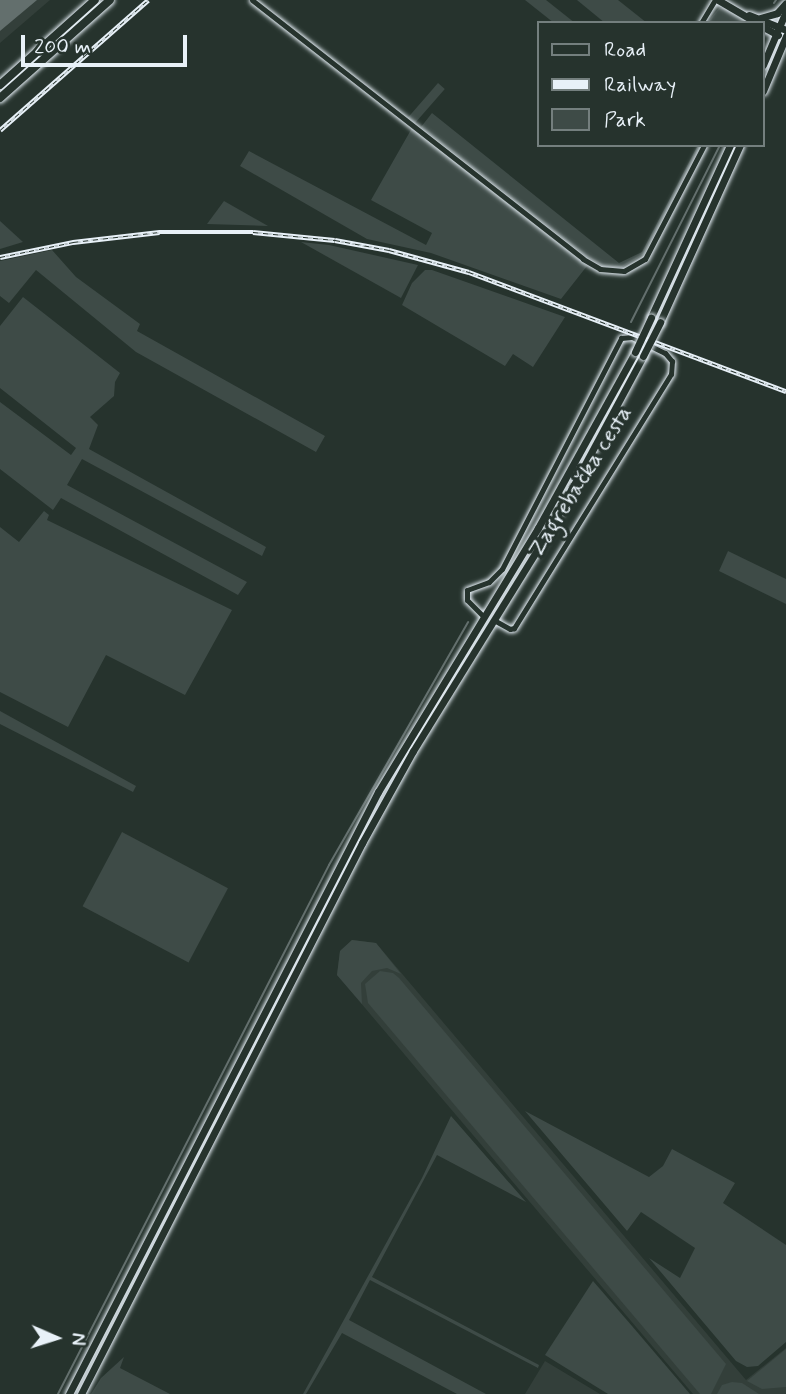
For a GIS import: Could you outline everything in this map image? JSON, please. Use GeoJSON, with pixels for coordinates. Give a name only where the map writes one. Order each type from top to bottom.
{"type":"FeatureCollection","features":[{"type":"Feature","properties":{"kind":"highway"},"geometry":{"type":"LineString","coordinates":[[0,85],[95,0]]}},
{"type":"Feature","properties":{"kind":"highway"},"geometry":{"type":"LineString","coordinates":[[0,98],[110,0]]}},
{"type":"Feature","properties":{"kind":"main road"},"geometry":{"type":"LineString","coordinates":[[716,0],[758,20],[777,13],[786,3]]}},
{"type":"Feature","properties":{"kind":"main road"},"geometry":{"type":"LineString","coordinates":[[765,61],[781,30],[786,11]]}},
{"type":"Feature","properties":{"kind":"main road"},"geometry":{"type":"LineString","coordinates":[[765,87],[786,37],[781,30]]}},
{"type":"Feature","properties":{"kind":"main road"},"geometry":{"type":"LineString","coordinates":[[776,62],[786,53]]}},
{"type":"Feature","properties":{"kind":"main road","name":"Zagrebačka cesta"},"geometry":{"type":"LineString","coordinates":[[69,1394],[352,840],[441,686],[560,491],[635,352],[729,147]]}},
{"type":"Feature","properties":{"kind":"main road","name":"Zagrebačka cesta"},"geometry":{"type":"LineString","coordinates":[[80,1394],[362,843],[568,497],[643,356],[739,147]]}},
{"type":"Feature","properties":{"kind":"street"},"geometry":{"type":"LineString","coordinates":[[252,0],[583,259],[606,271],[630,270],[645,259],[704,147]]}},
{"type":"Feature","properties":{"kind":"street"},"geometry":{"type":"LineString","coordinates":[[702,21],[716,0]]}},
{"type":"Feature","properties":{"kind":"street","name":"Zagrebačka cesta"},"geometry":{"type":"LineString","coordinates":[[484,617],[467,600],[467,590],[489,582],[502,569],[621,338],[632,337],[665,353],[672,361],[671,374],[514,628],[505,627],[494,620]]}},
{"type":"Feature","properties":{"kind":"shaded area"},"geometry":{"type":"Polygon","coordinates":[[[0,0],[50,0],[0,43],[0,0]]]}},
{"type":"Feature","properties":{"kind":"shaded area"},"geometry":{"type":"Polygon","coordinates":[[[0,0],[37,0],[0,31],[0,0]]]}},
{"type":"Feature","properties":{"kind":"shaded area"},"geometry":{"type":"Polygon","coordinates":[[[352,940],[376,943],[746,1380],[786,1348],[786,1394],[693,1394],[337,975],[340,951],[352,940]]]}},
{"type":"Feature","properties":{"kind":"shaded area"},"geometry":{"type":"Polygon","coordinates":[[[545,1361],[600,1394],[525,1394],[545,1361]]]}},
{"type":"Feature","properties":{"kind":"green space"},"geometry":{"type":"Polygon","coordinates":[[[525,0],[546,0],[572,21],[551,21],[525,0]]]}},
{"type":"Feature","properties":{"kind":"green space"},"geometry":{"type":"Polygon","coordinates":[[[577,0],[618,0],[644,21],[603,21],[577,0]]]}},
{"type":"Feature","properties":{"kind":"green space"},"geometry":{"type":"Polygon","coordinates":[[[719,8],[724,8],[746,21],[709,21],[719,8]]]}},
{"type":"Feature","properties":{"kind":"green space"},"geometry":{"type":"Polygon","coordinates":[[[438,83],[445,89],[415,124],[408,118],[438,83]]]}},
{"type":"Feature","properties":{"kind":"green space"},"geometry":{"type":"Polygon","coordinates":[[[432,113],[619,263],[642,252],[697,147],[700,147],[644,254],[622,267],[605,267],[586,256],[421,127],[432,113]]]}},
{"type":"Feature","properties":{"kind":"green space"},"geometry":{"type":"Polygon","coordinates":[[[412,128],[587,266],[561,299],[431,253],[367,239],[240,166],[249,151],[426,245],[432,233],[371,200],[412,128]]]}},
{"type":"Feature","properties":{"kind":"green space"},"geometry":{"type":"Polygon","coordinates":[[[224,201],[268,226],[207,224],[224,201]]]}},
{"type":"Feature","properties":{"kind":"green space"},"geometry":{"type":"Polygon","coordinates":[[[0,221],[23,242],[0,249],[0,221]]]}},
{"type":"Feature","properties":{"kind":"green space"},"geometry":{"type":"Polygon","coordinates":[[[301,242],[329,245],[418,265],[401,298],[301,242]]]}},
{"type":"Feature","properties":{"kind":"green space"},"geometry":{"type":"Polygon","coordinates":[[[52,250],[76,277],[140,324],[137,331],[325,436],[316,452],[136,352],[36,270],[9,303],[0,296],[0,261],[52,250]]]}},
{"type":"Feature","properties":{"kind":"green space"},"geometry":{"type":"Polygon","coordinates":[[[425,270],[432,270],[565,317],[533,367],[513,354],[505,366],[402,305],[412,283],[425,270]]]}},
{"type":"Feature","properties":{"kind":"green space"},"geometry":{"type":"Polygon","coordinates":[[[23,297],[120,373],[115,382],[114,396],[90,417],[98,425],[89,449],[266,547],[262,556],[82,459],[67,485],[247,582],[238,595],[61,498],[53,510],[0,469],[0,402],[71,455],[76,448],[0,388],[0,326],[23,297]]]}},
{"type":"Feature","properties":{"kind":"green space"},"geometry":{"type":"Polygon","coordinates":[[[44,511],[49,515],[47,520],[232,610],[185,695],[106,655],[68,727],[0,692],[0,527],[19,542],[44,511]]]}},
{"type":"Feature","properties":{"kind":"green space"},"geometry":{"type":"Polygon","coordinates":[[[728,551],[786,579],[786,604],[719,571],[728,551]]]}},
{"type":"Feature","properties":{"kind":"green space"},"geometry":{"type":"Polygon","coordinates":[[[0,711],[136,786],[133,792],[0,724],[0,711]]]}},
{"type":"Feature","properties":{"kind":"green space"},"geometry":{"type":"Polygon","coordinates":[[[122,832],[228,888],[189,963],[83,906],[122,832]]]}},
{"type":"Feature","properties":{"kind":"green space"},"geometry":{"type":"Polygon","coordinates":[[[352,940],[376,943],[401,974],[387,968],[372,971],[361,983],[362,1004],[337,975],[340,951],[352,940]]]}},
{"type":"Feature","properties":{"kind":"green space"},"geometry":{"type":"Polygon","coordinates":[[[380,971],[393,973],[399,978],[726,1364],[711,1394],[700,1394],[368,1003],[365,984],[380,971]]]}},
{"type":"Feature","properties":{"kind":"green space"},"geometry":{"type":"Polygon","coordinates":[[[525,1111],[649,1177],[663,1166],[672,1149],[735,1183],[723,1203],[786,1245],[786,1342],[758,1366],[747,1367],[736,1361],[649,1258],[680,1278],[695,1248],[641,1212],[627,1231],[525,1111]]]}},
{"type":"Feature","properties":{"kind":"green space"},"geometry":{"type":"Polygon","coordinates":[[[451,1116],[526,1202],[437,1155],[372,1277],[539,1365],[538,1368],[370,1280],[349,1320],[486,1394],[457,1394],[342,1333],[306,1394],[303,1394],[422,1178],[451,1116]]]}},
{"type":"Feature","properties":{"kind":"green space"},"geometry":{"type":"Polygon","coordinates":[[[593,1281],[690,1394],[608,1394],[545,1355],[593,1281]]]}},
{"type":"Feature","properties":{"kind":"green space"},"geometry":{"type":"Polygon","coordinates":[[[786,1349],[786,1387],[762,1389],[747,1381],[786,1349]]]}},
{"type":"Feature","properties":{"kind":"green space"},"geometry":{"type":"Polygon","coordinates":[[[124,1357],[120,1368],[170,1394],[91,1394],[101,1378],[124,1357]]]}},
{"type":"Feature","properties":{"kind":"green space"},"geometry":{"type":"Polygon","coordinates":[[[742,1383],[759,1394],[717,1394],[722,1385],[742,1383]]]}},
{"type":"Feature","properties":{"kind":"waterway"},"geometry":{"type":"LineString","coordinates":[[631,322],[719,147]]}},
{"type":"Feature","properties":{"kind":"waterway"},"geometry":{"type":"LineString","coordinates":[[58,1394],[329,865],[468,622]]}},
{"type":"Feature","properties":{"kind":"railway"},"geometry":{"type":"LineString","coordinates":[[0,130],[148,0]]}},
{"type":"Feature","properties":{"kind":"railway"},"geometry":{"type":"LineString","coordinates":[[0,257],[73,242],[159,232],[253,232],[335,240],[389,250],[469,272],[786,391]]}}]}
